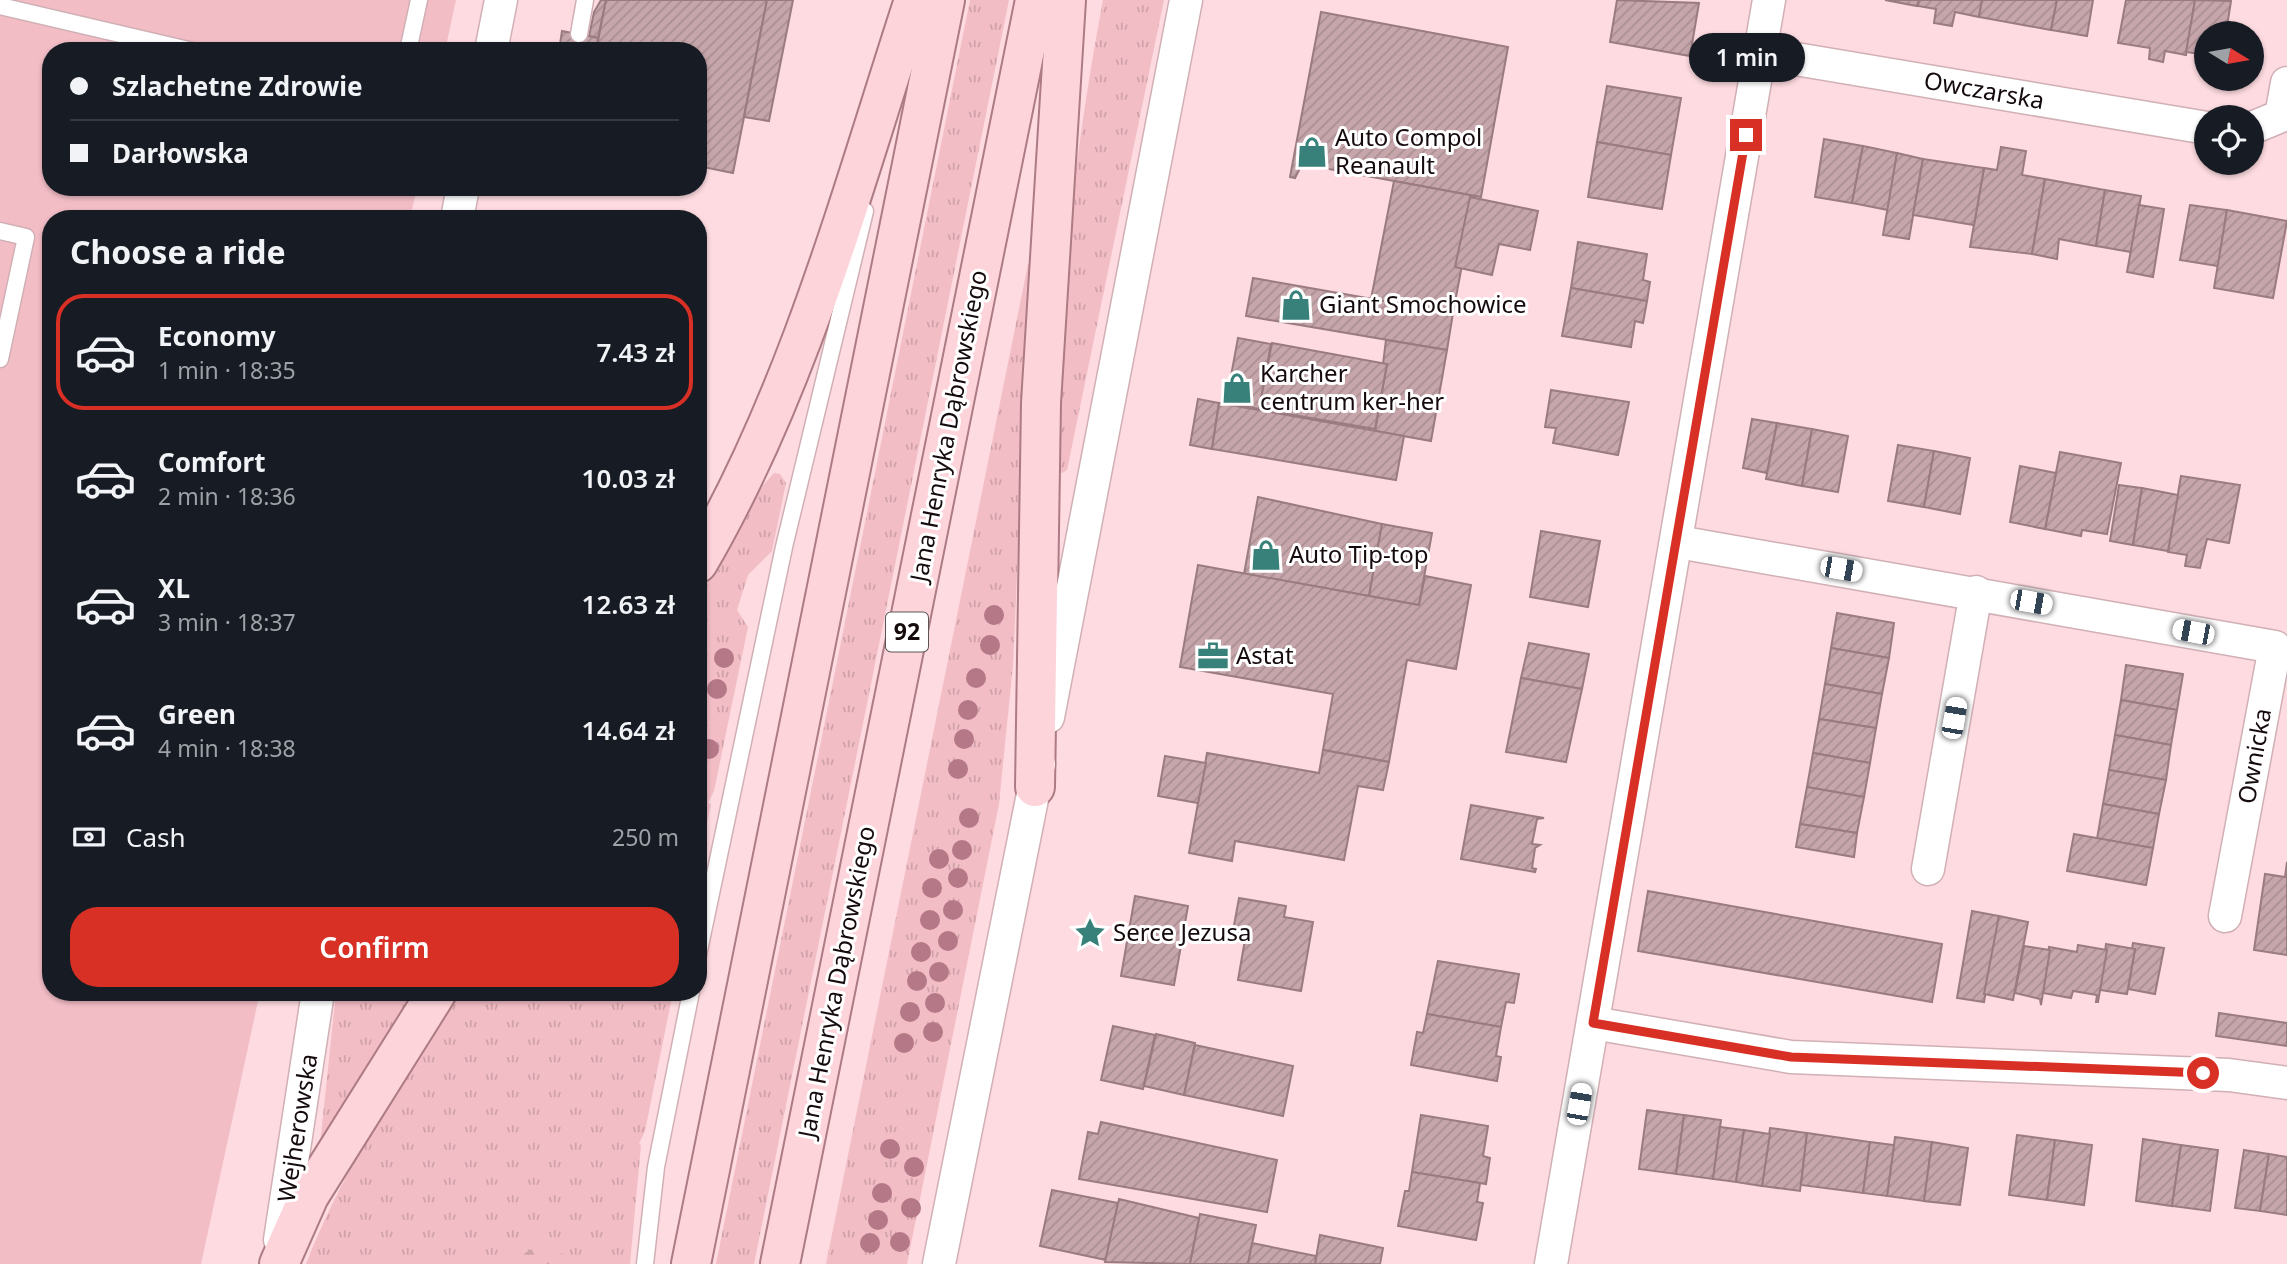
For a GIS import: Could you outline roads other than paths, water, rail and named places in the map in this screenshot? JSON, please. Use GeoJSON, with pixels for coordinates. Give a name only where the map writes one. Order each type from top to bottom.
{"type":"FeatureCollection","features":[{"type":"Feature","properties":{"kind":"main road"},"geometry":{"type":"LineString","coordinates":[[691,1264],[945,0]]}},
{"type":"Feature","properties":{"kind":"main road","name":"Jana Henryka Dąbrowskiego"},"geometry":{"type":"LineString","coordinates":[[780,1264],[1035,0]]}},
{"type":"Feature","properties":{"kind":"main road"},"geometry":{"type":"LineString","coordinates":[[1035,787],[1041,403],[1066,0]]}},
{"type":"Feature","properties":{"kind":"main road"},"geometry":{"type":"LineString","coordinates":[[707,547],[736,495],[793,361],[847,208],[909,14]]}},
{"type":"Feature","properties":{"kind":"main road"},"geometry":{"type":"LineString","coordinates":[[278,1264],[309,1196],[431,1001]]}},
{"type":"Feature","properties":{"kind":"street"},"geometry":{"type":"LineString","coordinates":[[493,42],[501,0]]}},
{"type":"Feature","properties":{"kind":"street"},"geometry":{"type":"LineString","coordinates":[[939,1264],[1035,787],[1186,0]]}},
{"type":"Feature","properties":{"kind":"street"},"geometry":{"type":"LineString","coordinates":[[1551,1264],[1678,542],[1769,0]]}},
{"type":"Feature","properties":{"kind":"street","name":"Owczarska"},"geometry":{"type":"LineString","coordinates":[[1760,53],[2194,126]]}},
{"type":"Feature","properties":{"kind":"street"},"geometry":{"type":"LineString","coordinates":[[2264,123],[2281,116],[2287,83]]}},
{"type":"Feature","properties":{"kind":"street","name":"Ownicka"},"geometry":{"type":"LineString","coordinates":[[1678,542],[2275,647],[2225,916]]}},
{"type":"Feature","properties":{"kind":"street"},"geometry":{"type":"LineString","coordinates":[[1928,869],[1976,593]]}},
{"type":"Feature","properties":{"kind":"street","name":"Wejherowska"},"geometry":{"type":"LineString","coordinates":[[278,1264],[317,1001]]}},
{"type":"Feature","properties":{"kind":"street"},"geometry":{"type":"LineString","coordinates":[[1593,1023],[1791,1057],[2229,1075],[2287,1083]]}},
{"type":"Feature","properties":{"kind":"lane"},"geometry":{"type":"LineString","coordinates":[[410,42],[419,0]]}},
{"type":"Feature","properties":{"kind":"lane"},"geometry":{"type":"LineString","coordinates":[[579,34],[585,0]]}},
{"type":"Feature","properties":{"kind":"lane"},"geometry":{"type":"LineString","coordinates":[[0,6],[154,42]]}},
{"type":"Feature","properties":{"kind":"lane"},"geometry":{"type":"LineString","coordinates":[[707,912],[784,547],[850,279],[909,14]]}},
{"type":"Feature","properties":{"kind":"lane"},"geometry":{"type":"LineString","coordinates":[[0,231],[26,237],[0,359]]}},
{"type":"Feature","properties":{"kind":"lane"},"geometry":{"type":"LineString","coordinates":[[645,1264],[656,1167],[689,1001]]}},
{"type":"Feature","properties":{"kind":"place","name":"Auto Compol Reanault"},"geometry":{"type":"Point","coordinates":[1312,152]}},
{"type":"Feature","properties":{"kind":"place","name":"Giant Smochowice"},"geometry":{"type":"Point","coordinates":[1296,305]}},
{"type":"Feature","properties":{"kind":"place","name":"Karcher centrum ker-her"},"geometry":{"type":"Point","coordinates":[1237,388]}},
{"type":"Feature","properties":{"kind":"place","name":"Auto Tip-top"},"geometry":{"type":"Point","coordinates":[1266,555]}},
{"type":"Feature","properties":{"kind":"place","name":"Astat"},"geometry":{"type":"Point","coordinates":[1213,656]}},
{"type":"Feature","properties":{"kind":"place","name":"Serce Jezusa"},"geometry":{"type":"Point","coordinates":[1090,933]}}]}
